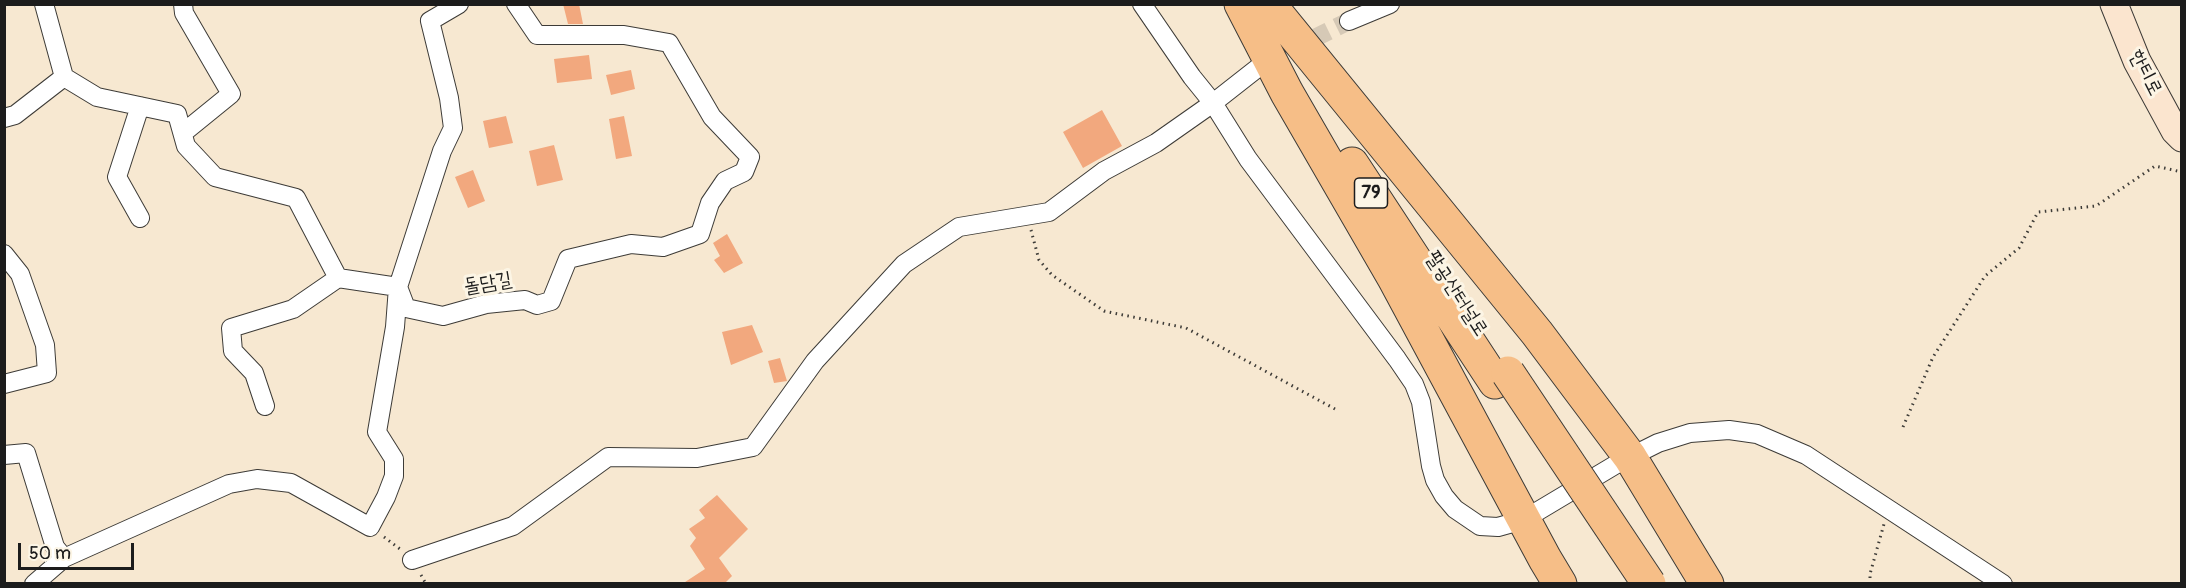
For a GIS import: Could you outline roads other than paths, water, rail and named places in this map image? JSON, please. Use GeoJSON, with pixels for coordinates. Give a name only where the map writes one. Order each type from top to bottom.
{"type":"FeatureCollection","features":[{"type":"Feature","properties":{"kind":"highway"},"geometry":{"type":"LineString","coordinates":[[1241,4],[1287,93],[1394,278],[1523,520],[1560,584]]}},
{"type":"Feature","properties":{"kind":"highway","name":"팔공산터널로"},"geometry":{"type":"LineString","coordinates":[[1246,4],[1501,377],[1649,584]]}},
{"type":"Feature","properties":{"kind":"highway"},"geometry":{"type":"LineString","coordinates":[[1266,4],[1537,333],[1630,457],[1707,584]]}},
{"type":"Feature","properties":{"kind":"highway","name":"팔공산터널로"},"geometry":{"type":"LineString","coordinates":[[1266,4],[1630,584]]}},
{"type":"Feature","properties":{"kind":"street"},"geometry":{"type":"LineString","coordinates":[[44,4],[64,77],[97,97],[177,114],[186,146],[215,177],[296,198],[338,278]]}},
{"type":"Feature","properties":{"kind":"street"},"geometry":{"type":"LineString","coordinates":[[183,4],[184,12],[231,94],[183,133]]}},
{"type":"Feature","properties":{"kind":"street"},"geometry":{"type":"LineString","coordinates":[[34,584],[64,558],[229,484],[256,478],[291,483],[370,526],[386,497],[394,476],[394,459],[377,432],[395,327],[398,287],[442,151],[453,128],[449,98],[430,21],[459,4]]}},
{"type":"Feature","properties":{"kind":"street","name":"돌담길"},"geometry":{"type":"LineString","coordinates":[[398,287],[406,308],[443,316],[486,304],[525,300],[537,305],[551,301],[568,259],[631,244],[663,247],[700,234],[710,203],[725,181],[744,172],[750,157],[712,117],[669,43],[624,35],[537,35],[516,4]]}},
{"type":"Feature","properties":{"kind":"street"},"geometry":{"type":"LineString","coordinates":[[1143,4],[1179,59],[1213,103],[1248,159],[1414,384],[1426,424],[1435,480],[1444,496],[1455,508],[1480,526],[1498,527],[1523,520],[1658,443],[1690,433],[1728,429],[1757,434],[1806,455],[2003,584]]}},
{"type":"Feature","properties":{"kind":"street"},"geometry":{"type":"LineString","coordinates":[[1349,21],[1390,4]]}},
{"type":"Feature","properties":{"kind":"street","name":"한티로"},"geometry":{"type":"LineString","coordinates":[[2114,4],[2137,61],[2181,138]]}},
{"type":"Feature","properties":{"kind":"street"},"geometry":{"type":"LineString","coordinates":[[412,560],[513,526],[608,457],[697,458],[753,447],[815,361],[904,264],[958,226],[1049,212],[1104,171],[1156,143],[1264,63]]}},
{"type":"Feature","properties":{"kind":"street"},"geometry":{"type":"LineString","coordinates":[[4,118],[15,115],[64,77]]}},
{"type":"Feature","properties":{"kind":"street"},"geometry":{"type":"LineString","coordinates":[[140,106],[117,177],[140,218]]}},
{"type":"Feature","properties":{"kind":"street"},"geometry":{"type":"LineString","coordinates":[[4,254],[20,274],[45,345],[47,373],[4,384]]}},
{"type":"Feature","properties":{"kind":"street"},"geometry":{"type":"LineString","coordinates":[[265,406],[254,373],[233,351],[231,328],[293,309],[338,278],[398,287]]}},
{"type":"Feature","properties":{"kind":"street"},"geometry":{"type":"LineString","coordinates":[[4,455],[26,453],[55,547],[64,558]]}},
{"type":"Feature","properties":{"kind":"tunnel"},"geometry":{"type":"LineString","coordinates":[[1264,63],[1349,21]]}}]}
